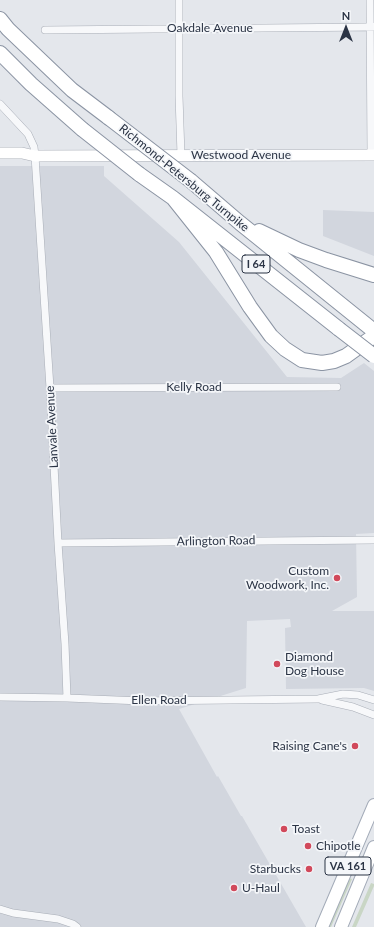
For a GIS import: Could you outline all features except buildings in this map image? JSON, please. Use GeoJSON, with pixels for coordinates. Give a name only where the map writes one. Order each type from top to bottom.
{"type":"FeatureCollection","features":[{"type":"Feature","properties":{"kind":"highway","name":"Richmond-Petersburg Turnpike"},"geometry":{"type":"LineString","coordinates":[[0,19],[8,29],[72,90],[191,181],[240,223],[374,331]]}},
{"type":"Feature","properties":{"kind":"highway","name":"Richmond-Petersburg Turnpike"},"geometry":{"type":"LineString","coordinates":[[0,53],[31,84],[82,129],[138,174],[173,198],[374,356]]}},
{"type":"Feature","properties":{"kind":"highway"},"geometry":{"type":"LineString","coordinates":[[173,198],[216,252],[250,307],[271,336],[285,349],[302,360],[322,362],[334,361],[346,356],[374,336]]}},
{"type":"Feature","properties":{"kind":"highway"},"geometry":{"type":"LineString","coordinates":[[240,223],[326,260],[374,275]]}},
{"type":"Feature","properties":{"kind":"main road","name":"Westwood Avenue"},"geometry":{"type":"LineString","coordinates":[[0,153],[22,153],[35,156],[372,155]]}},
{"type":"Feature","properties":{"kind":"main road","name":"Westwood Avenue"},"geometry":{"type":"LineString","coordinates":[[0,159],[25,159],[35,156]]}},
{"type":"Feature","properties":{"kind":"main road","name":"VA 161"},"geometry":{"type":"LineString","coordinates":[[322,927],[374,805]]}},
{"type":"Feature","properties":{"kind":"main road","name":"VA 161"},"geometry":{"type":"LineString","coordinates":[[341,927],[374,847]]}},
{"type":"Feature","properties":{"kind":"street"},"geometry":{"type":"LineString","coordinates":[[179,0],[181,155]]}},
{"type":"Feature","properties":{"kind":"street"},"geometry":{"type":"LineString","coordinates":[[370,0],[372,27],[372,155]]}},
{"type":"Feature","properties":{"kind":"street","name":"Oakdale Avenue"},"geometry":{"type":"LineString","coordinates":[[46,30],[372,27]]}},
{"type":"Feature","properties":{"kind":"street","name":"Lanvale Avenue"},"geometry":{"type":"LineString","coordinates":[[0,104],[28,134],[34,147],[50,388],[67,698]]}},
{"type":"Feature","properties":{"kind":"street","name":"Kelly Road"},"geometry":{"type":"LineString","coordinates":[[50,388],[337,387]]}},
{"type":"Feature","properties":{"kind":"street","name":"Arlington Road"},"geometry":{"type":"LineString","coordinates":[[58,543],[374,540]]}},
{"type":"Feature","properties":{"kind":"street","name":"Ellen Road"},"geometry":{"type":"LineString","coordinates":[[0,697],[136,701],[318,699],[343,694],[358,695],[374,700]]}},
{"type":"Feature","properties":{"kind":"street","name":"Ellen Road"},"geometry":{"type":"LineString","coordinates":[[318,699],[353,707],[374,715]]}},
{"type":"Feature","properties":{"kind":"street"},"geometry":{"type":"LineString","coordinates":[[0,910],[58,919],[73,924],[77,927]]}},
{"type":"Feature","properties":{"kind":"shaded area"},"geometry":{"type":"Polygon","coordinates":[[[0,166],[104,166],[104,176],[179,242],[287,377],[341,378],[364,363],[374,371],[374,533],[356,534],[357,597],[332,611],[374,611],[374,691],[364,688],[286,689],[285,628],[291,627],[290,619],[247,621],[246,688],[179,709],[217,777],[218,776],[242,816],[306,927],[0,927],[0,166]]]}},
{"type":"Feature","properties":{"kind":"shaded area"},"geometry":{"type":"Polygon","coordinates":[[[323,210],[374,212],[374,256],[323,236],[323,210]]]}},
{"type":"Feature","properties":{"kind":"green space"},"geometry":{"type":"Polygon","coordinates":[[[349,878],[352,879],[331,927],[328,927],[349,878]]]}},
{"type":"Feature","properties":{"kind":"green space"},"geometry":{"type":"Polygon","coordinates":[[[371,883],[374,884],[374,886],[356,927],[352,927],[371,883]]]}},
{"type":"Feature","properties":{"kind":"place","name":"Custom Woodwork, Inc."},"geometry":{"type":"Point","coordinates":[337,578]}},
{"type":"Feature","properties":{"kind":"place","name":"Diamond Dog House"},"geometry":{"type":"Point","coordinates":[277,664]}},
{"type":"Feature","properties":{"kind":"place","name":"Raising Cane's"},"geometry":{"type":"Point","coordinates":[355,746]}},
{"type":"Feature","properties":{"kind":"place","name":"Toast"},"geometry":{"type":"Point","coordinates":[284,829]}},
{"type":"Feature","properties":{"kind":"place","name":"Chipotle"},"geometry":{"type":"Point","coordinates":[308,846]}},
{"type":"Feature","properties":{"kind":"place","name":"Starbucks"},"geometry":{"type":"Point","coordinates":[309,869]}},
{"type":"Feature","properties":{"kind":"place","name":"U-Haul"},"geometry":{"type":"Point","coordinates":[234,888]}}]}
